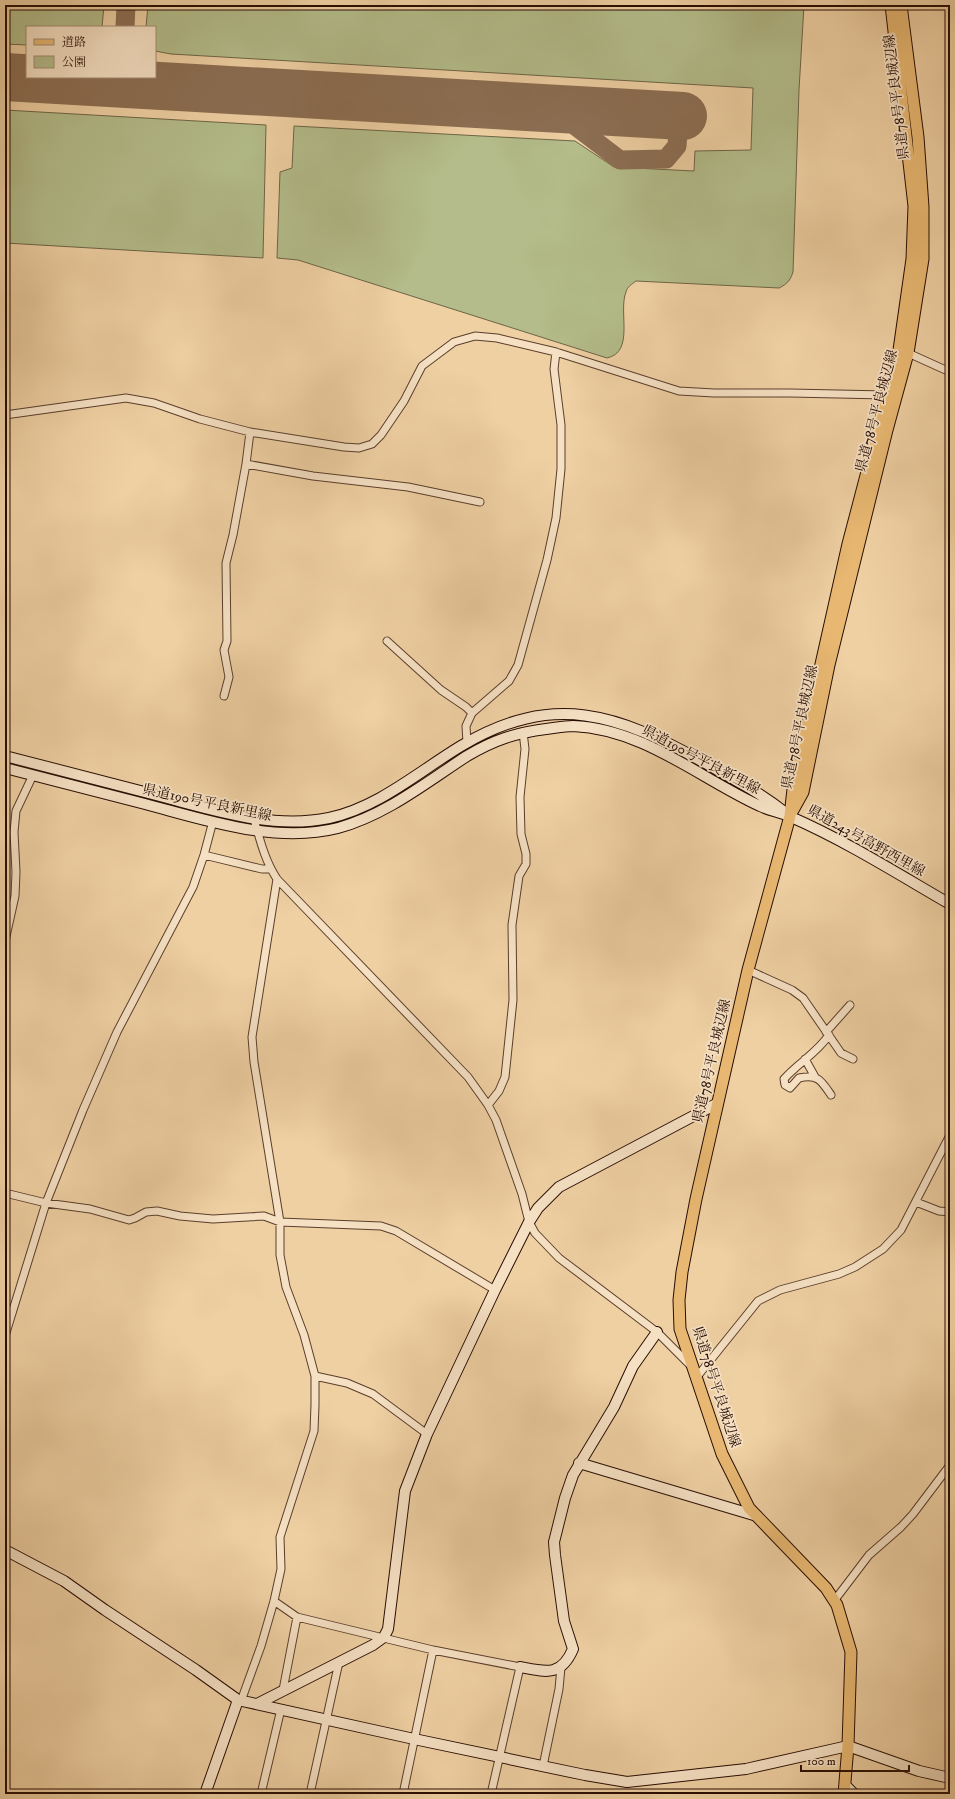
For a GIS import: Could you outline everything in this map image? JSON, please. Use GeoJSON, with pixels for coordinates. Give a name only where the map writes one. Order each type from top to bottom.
{"type":"FeatureCollection","features":[{"type":"Feature","properties":{"kind":"main road","name":"県道78号平良城辺線"},"geometry":{"type":"LineString","coordinates":[[844,1789],[848,1746],[851,1652],[837,1605],[826,1588],[749,1508],[722,1454],[696,1378],[680,1329],[679,1300],[682,1272],[696,1199],[748,970],[790,816],[793,789],[844,560],[899,350],[912,259],[914,206],[891,5]]}},
{"type":"Feature","properties":{"kind":"main road","name":"県道78号平良城辺線"},"geometry":{"type":"LineString","coordinates":[[790,816],[803,792],[829,665],[887,430],[908,353],[923,259],[923,207],[918,137],[901,5]]}},
{"type":"Feature","properties":{"kind":"street"},"geometry":{"type":"LineString","coordinates":[[5,415],[126,398],[154,403],[200,419],[250,432],[344,447],[360,448],[372,444],[382,435],[404,401],[422,366],[454,342],[475,336],[497,338],[556,352],[679,391],[714,393],[790,392],[886,395]]}},
{"type":"Feature","properties":{"kind":"street"},"geometry":{"type":"LineString","coordinates":[[467,743],[466,726],[472,713],[509,681],[518,665],[547,560],[556,518],[561,469],[561,425],[554,368],[556,352]]}},
{"type":"Feature","properties":{"kind":"street"},"geometry":{"type":"LineString","coordinates":[[908,353],[950,372]]}},
{"type":"Feature","properties":{"kind":"street"},"geometry":{"type":"LineString","coordinates":[[224,696],[229,677],[224,650],[227,641],[226,563],[233,535],[246,464],[250,432]]}},
{"type":"Feature","properties":{"kind":"street"},"geometry":{"type":"LineString","coordinates":[[246,464],[313,476],[408,487],[462,497],[480,502]]}},
{"type":"Feature","properties":{"kind":"street"},"geometry":{"type":"LineString","coordinates":[[387,641],[441,690],[472,713]]}},
{"type":"Feature","properties":{"kind":"street","name":"県道190号平良新里線"},"geometry":{"type":"LineString","coordinates":[[5,756],[254,819],[299,821],[329,818],[352,811],[373,802],[479,736],[506,725],[530,717],[555,714],[585,715],[609,719],[637,728],[683,751],[763,796],[790,816]]}},
{"type":"Feature","properties":{"kind":"street","name":"県道190号平良新里線"},"geometry":{"type":"LineString","coordinates":[[5,768],[212,821],[257,830],[296,833],[324,831],[372,816],[477,750],[512,734],[572,726],[612,732],[654,748],[761,807],[790,816]]}},
{"type":"Feature","properties":{"kind":"street"},"geometry":{"type":"LineString","coordinates":[[488,1105],[499,1091],[505,1077],[513,1000],[512,925],[519,876],[526,864],[526,854],[521,834],[520,797],[525,750],[522,732]]}},
{"type":"Feature","properties":{"kind":"street"},"geometry":{"type":"LineString","coordinates":[[5,942],[15,896],[16,872],[14,832],[16,811],[33,775]]}},
{"type":"Feature","properties":{"kind":"street","name":"県道243号高野西里線"},"geometry":{"type":"LineString","coordinates":[[790,816],[846,845],[950,904]]}},
{"type":"Feature","properties":{"kind":"street"},"geometry":{"type":"LineString","coordinates":[[254,819],[270,869],[277,879],[468,1077],[488,1105],[496,1120],[522,1194],[529,1222],[535,1233],[559,1258],[657,1332],[692,1366]]}},
{"type":"Feature","properties":{"kind":"street"},"geometry":{"type":"LineString","coordinates":[[5,1336],[46,1203],[117,1032],[193,887],[204,855],[212,821]]}},
{"type":"Feature","properties":{"kind":"street"},"geometry":{"type":"LineString","coordinates":[[204,855],[262,869],[270,869]]}},
{"type":"Feature","properties":{"kind":"street"},"geometry":{"type":"LineString","coordinates":[[205,1794],[239,1700],[261,1646],[274,1601],[281,1569],[280,1537],[314,1431],[315,1376],[304,1335],[286,1287],[280,1255],[280,1222],[265,1121],[259,1096],[252,1037],[277,879]]}},
{"type":"Feature","properties":{"kind":"street"},"geometry":{"type":"LineString","coordinates":[[748,970],[792,990],[803,998],[841,1053],[853,1059]]}},
{"type":"Feature","properties":{"kind":"street"},"geometry":{"type":"LineString","coordinates":[[831,1095],[821,1080],[815,1077],[799,1078],[790,1088],[785,1085],[784,1079],[821,1047],[827,1033],[850,1005]]}},
{"type":"Feature","properties":{"kind":"street"},"geometry":{"type":"LineString","coordinates":[[805,1060],[815,1077]]}},
{"type":"Feature","properties":{"kind":"street"},"geometry":{"type":"LineString","coordinates":[[257,1704],[384,1638],[388,1629],[405,1491],[427,1434],[495,1290],[529,1222],[538,1208],[559,1187],[718,1103]]}},
{"type":"Feature","properties":{"kind":"street"},"geometry":{"type":"LineString","coordinates":[[696,1378],[758,1301],[780,1290],[839,1274],[855,1267],[883,1249],[901,1230],[950,1135]]}},
{"type":"Feature","properties":{"kind":"street"},"geometry":{"type":"LineString","coordinates":[[5,1193],[46,1203],[90,1209],[129,1220],[146,1212],[157,1211],[180,1216],[213,1219],[264,1216],[280,1222],[381,1226],[402,1235],[495,1290]]}},
{"type":"Feature","properties":{"kind":"street"},"geometry":{"type":"LineString","coordinates":[[916,1202],[940,1211],[950,1212]]}},
{"type":"Feature","properties":{"kind":"street"},"geometry":{"type":"LineString","coordinates":[[274,1601],[297,1617],[433,1650],[547,1672],[561,1667],[569,1659],[573,1649],[564,1620],[554,1542],[565,1498],[580,1463],[614,1407],[633,1366],[657,1332]]}},
{"type":"Feature","properties":{"kind":"street"},"geometry":{"type":"LineString","coordinates":[[315,1376],[347,1383],[373,1394],[427,1434]]}},
{"type":"Feature","properties":{"kind":"street"},"geometry":{"type":"LineString","coordinates":[[580,1463],[757,1516]]}},
{"type":"Feature","properties":{"kind":"street"},"geometry":{"type":"LineString","coordinates":[[834,1601],[869,1555],[901,1527],[913,1514],[950,1466]]}},
{"type":"Feature","properties":{"kind":"street"},"geometry":{"type":"LineString","coordinates":[[5,1550],[64,1581],[239,1700],[414,1740],[627,1782],[746,1769],[848,1746],[919,1771],[950,1778]]}},
{"type":"Feature","properties":{"kind":"street"},"geometry":{"type":"LineString","coordinates":[[283,1690],[297,1617]]}},
{"type":"Feature","properties":{"kind":"street"},"geometry":{"type":"LineString","coordinates":[[403,1794],[433,1650]]}},
{"type":"Feature","properties":{"kind":"street"},"geometry":{"type":"LineString","coordinates":[[310,1794],[339,1662]]}},
{"type":"Feature","properties":{"kind":"street"},"geometry":{"type":"LineString","coordinates":[[491,1794],[520,1667]]}},
{"type":"Feature","properties":{"kind":"street"},"geometry":{"type":"LineString","coordinates":[[543,1766],[559,1689],[561,1667]]}},
{"type":"Feature","properties":{"kind":"street"},"geometry":{"type":"LineString","coordinates":[[261,1794],[281,1709]]}},
{"type":"Feature","properties":{"kind":"street"},"geometry":{"type":"LineString","coordinates":[[844,1789],[854,1794]]}},
{"type":"Feature","properties":{"kind":"green space"},"geometry":{"type":"Polygon","coordinates":[[[5,5],[104,5],[102,26],[26,26],[26,45],[5,44],[5,5]]]}},
{"type":"Feature","properties":{"kind":"green space"},"geometry":{"type":"Polygon","coordinates":[[[148,5],[804,5],[799,90],[792,275],[788,282],[779,288],[636,281],[627,289],[624,300],[624,330],[621,348],[616,354],[607,358],[298,260],[277,258],[280,172],[292,168],[294,126],[575,141],[614,167],[694,171],[695,151],[751,150],[753,88],[171,54],[156,51],[156,26],[146,26],[148,5]]]}},
{"type":"Feature","properties":{"kind":"green space"},"geometry":{"type":"Polygon","coordinates":[[[5,110],[266,125],[263,258],[5,243],[5,110]]]}},
{"type":"Feature","properties":{"kind":"taxiway"},"geometry":{"type":"LineString","coordinates":[[125,26],[126,5]]}},
{"type":"Feature","properties":{"kind":"taxiway"},"geometry":{"type":"LineString","coordinates":[[123,78],[123,84]]}},
{"type":"Feature","properties":{"kind":"taxiway"},"geometry":{"type":"LineString","coordinates":[[553,109],[620,160],[666,159],[677,146],[678,132],[663,115]]}},
{"type":"Feature","properties":{"kind":"runway"},"geometry":{"type":"LineString","coordinates":[[5,77],[683,116]]}}]}
